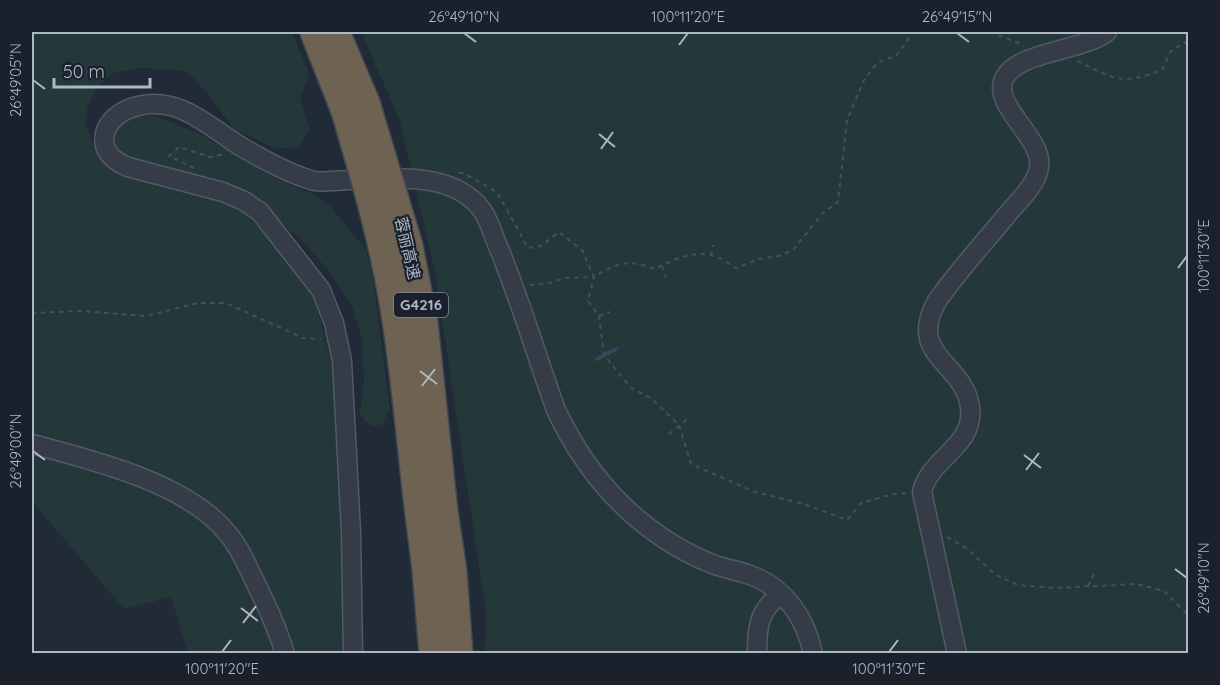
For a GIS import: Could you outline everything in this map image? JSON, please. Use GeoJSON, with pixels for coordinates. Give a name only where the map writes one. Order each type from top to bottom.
{"type":"FeatureCollection","features":[{"type":"Feature","properties":{"kind":"highway","name":"蓉丽高速"},"geometry":{"type":"LineString","coordinates":[[314,32],[355,107]]}},
{"type":"Feature","properties":{"kind":"highway","name":"蓉丽高速"},"geometry":{"type":"LineString","coordinates":[[336,32],[355,107],[369,191],[393,297],[431,513],[453,572],[459,654]]}},
{"type":"Feature","properties":{"kind":"highway","name":"蓉丽高速"},"geometry":{"type":"LineString","coordinates":[[431,513],[426,569],[433,654]]}},
{"type":"Feature","properties":{"kind":"street"},"geometry":{"type":"LineString","coordinates":[[957,654],[922,492],[928,476],[962,441],[970,420],[968,397],[935,352],[929,341],[927,326],[931,310],[943,292],[1022,196],[1038,173],[1040,164],[1032,141],[1006,103],[1002,92],[1005,76],[1012,68],[1047,54],[1096,39],[1107,32]]}},
{"type":"Feature","properties":{"kind":"street"},"geometry":{"type":"LineString","coordinates":[[353,654],[351,532],[342,361],[338,340],[321,290],[260,212],[244,201],[224,192],[121,164],[109,154],[105,139],[107,126],[115,116],[134,106],[166,104],[177,107],[199,118],[263,159],[315,181],[424,180],[455,189],[475,202],[483,211],[514,289],[555,410],[575,447],[600,481],[629,512],[662,538],[697,557],[752,576],[781,594],[803,622],[813,654]]}},
{"type":"Feature","properties":{"kind":"street"},"geometry":{"type":"LineString","coordinates":[[32,444],[124,470],[206,511],[237,545],[269,609],[285,654]]}},
{"type":"Feature","properties":{"kind":"street"},"geometry":{"type":"LineString","coordinates":[[757,654],[759,621],[768,605],[781,594]]}},
{"type":"Feature","properties":{"kind":"path"},"geometry":{"type":"LineString","coordinates":[[514,289],[565,278],[594,277],[614,264],[638,262],[655,269],[675,258],[698,255],[717,256],[736,268],[794,250],[823,213],[838,202],[847,120],[864,80],[878,62],[896,56],[913,32]]}},
{"type":"Feature","properties":{"kind":"path"},"geometry":{"type":"LineString","coordinates":[[990,32],[1047,54],[1063,54],[1119,80],[1140,78],[1162,70],[1170,52],[1185,42],[1188,46]]}},
{"type":"Feature","properties":{"kind":"path"},"geometry":{"type":"LineString","coordinates":[[453,174],[463,173],[498,192],[528,249],[541,246],[559,232],[582,250],[594,277],[588,301],[599,316],[604,355],[630,387],[652,399],[679,425],[691,464],[755,492],[804,504],[847,520],[861,503],[893,494],[922,492]]}},
{"type":"Feature","properties":{"kind":"path"},"geometry":{"type":"LineString","coordinates":[[711,256],[713,245]]}},
{"type":"Feature","properties":{"kind":"path"},"geometry":{"type":"LineString","coordinates":[[662,266],[666,277]]}},
{"type":"Feature","properties":{"kind":"path"},"geometry":{"type":"LineString","coordinates":[[32,313],[81,311],[146,316],[198,303],[226,303],[303,338],[338,340]]}},
{"type":"Feature","properties":{"kind":"path"},"geometry":{"type":"LineString","coordinates":[[599,316],[610,312]]}},
{"type":"Feature","properties":{"kind":"path"},"geometry":{"type":"LineString","coordinates":[[669,434],[688,418]]}},
{"type":"Feature","properties":{"kind":"path"},"geometry":{"type":"LineString","coordinates":[[931,526],[966,548],[996,575],[1018,585],[1054,588],[1137,584],[1164,591],[1188,615]]}},
{"type":"Feature","properties":{"kind":"path"},"geometry":{"type":"LineString","coordinates":[[1089,586],[1095,572]]}},
{"type":"Feature","properties":{"kind":"green space"},"geometry":{"type":"Polygon","coordinates":[[[32,32],[292,32],[309,73],[300,99],[310,130],[299,147],[276,149],[233,128],[187,71],[141,68],[113,73],[97,87],[87,108],[86,126],[94,145],[110,166],[137,179],[220,200],[245,214],[266,234],[304,278],[318,312],[335,377],[343,653],[188,653],[171,597],[124,609],[34,504],[32,505],[32,32]]]}},
{"type":"Feature","properties":{"kind":"green space"},"geometry":{"type":"Polygon","coordinates":[[[361,32],[1188,32],[1188,653],[485,653],[486,613],[435,272],[399,118],[361,32]]]}},
{"type":"Feature","properties":{"kind":"green space"},"geometry":{"type":"Polygon","coordinates":[[[137,116],[154,116],[196,132],[261,170],[313,194],[331,207],[366,250],[373,278],[390,410],[382,424],[372,427],[360,415],[364,381],[362,340],[353,309],[332,275],[301,239],[261,206],[124,157],[116,142],[116,125],[137,116]]]}},
{"type":"Feature","properties":{"kind":"waterway"},"geometry":{"type":"LineString","coordinates":[[597,359],[616,349]]}}]}
